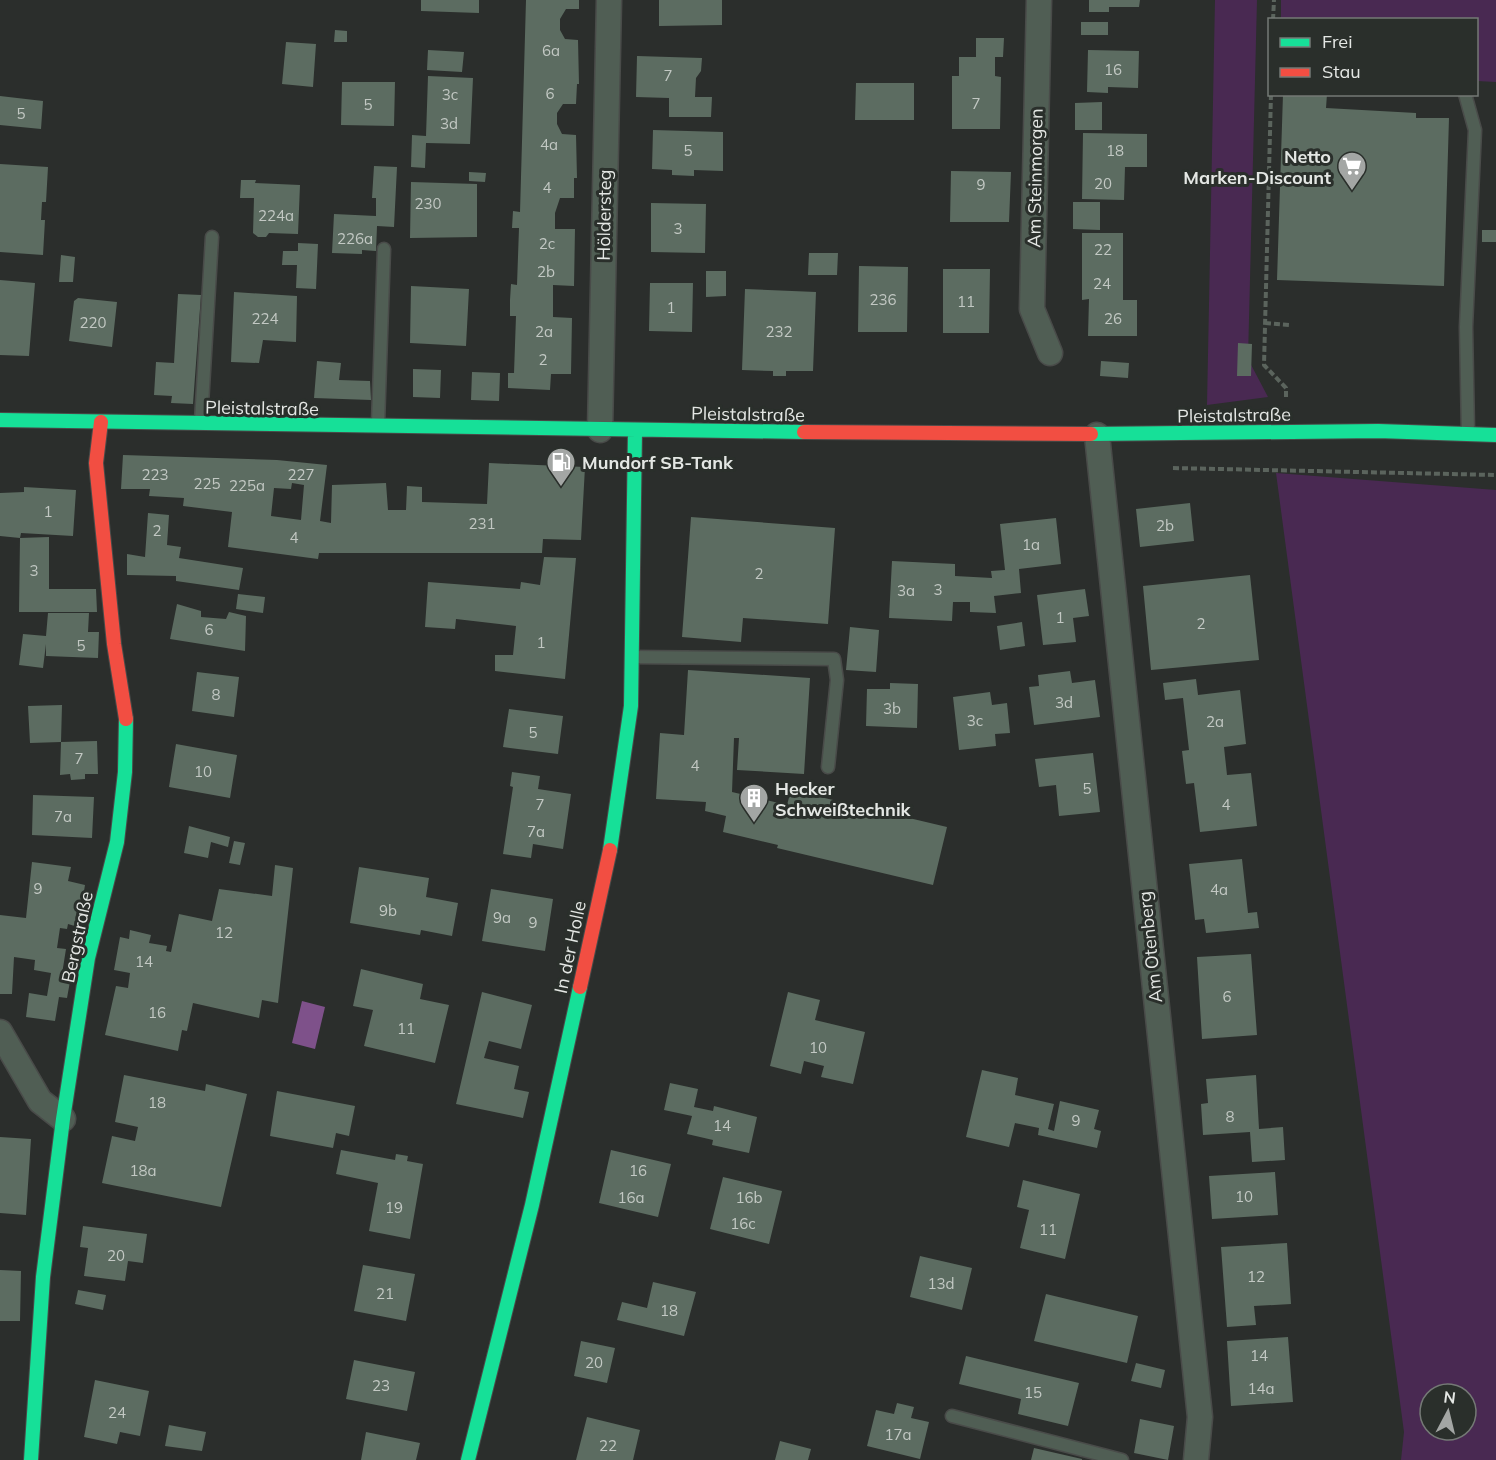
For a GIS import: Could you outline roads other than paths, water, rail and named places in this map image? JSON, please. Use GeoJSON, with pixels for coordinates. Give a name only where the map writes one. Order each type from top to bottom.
{"type":"FeatureCollection","features":[{"type":"Feature","properties":{"kind":"street","name":"Höldersteg"},"geometry":{"type":"LineString","coordinates":[[600,430],[609,0]]}},
{"type":"Feature","properties":{"kind":"street","name":"Am Steinmorgen"},"geometry":{"type":"LineString","coordinates":[[1039,0],[1032,309],[1050,353]]}},
{"type":"Feature","properties":{"kind":"street","name":"Pleistalstraße"},"geometry":{"type":"LineString","coordinates":[[0,420],[634,431],[1097,435],[1288,431],[1496,435]]}},
{"type":"Feature","properties":{"kind":"street","name":"Bergstraße"},"geometry":{"type":"LineString","coordinates":[[31,1460],[43,1277],[63,1119],[88,958],[117,842],[127,751],[126,719],[114,644],[96,463],[101,422]]}},
{"type":"Feature","properties":{"kind":"street","name":"In der Holle"},"geometry":{"type":"LineString","coordinates":[[468,1460],[532,1205],[616,824],[631,706],[634,431]]}},
{"type":"Feature","properties":{"kind":"street","name":"Am Otenberg"},"geometry":{"type":"LineString","coordinates":[[1097,435],[1200,1417],[1196,1460]]}},
{"type":"Feature","properties":{"kind":"street"},"geometry":{"type":"LineString","coordinates":[[0,1032],[40,1101],[63,1119]]}},
{"type":"Feature","properties":{"kind":"lane"},"geometry":{"type":"LineString","coordinates":[[1466,96],[1475,130],[1466,327],[1468,434]]}},
{"type":"Feature","properties":{"kind":"lane"},"geometry":{"type":"LineString","coordinates":[[201,424],[212,237]]}},
{"type":"Feature","properties":{"kind":"lane"},"geometry":{"type":"LineString","coordinates":[[377,428],[384,249]]}},
{"type":"Feature","properties":{"kind":"lane"},"geometry":{"type":"LineString","coordinates":[[631,657],[834,659],[837,680],[828,767]]}},
{"type":"Feature","properties":{"kind":"lane"},"geometry":{"type":"LineString","coordinates":[[952,1416],[1122,1460]]}},
{"type":"Feature","properties":{"kind":"place","name":"Netto Marken-Discount"},"geometry":{"type":"Point","coordinates":[1352,192]}},
{"type":"Feature","properties":{"kind":"place","name":"Mundorf SB-Tank"},"geometry":{"type":"Point","coordinates":[561,488]}},
{"type":"Feature","properties":{"kind":"place","name":"Hecker Schweißtechnik"},"geometry":{"type":"Point","coordinates":[754,824]}}]}
